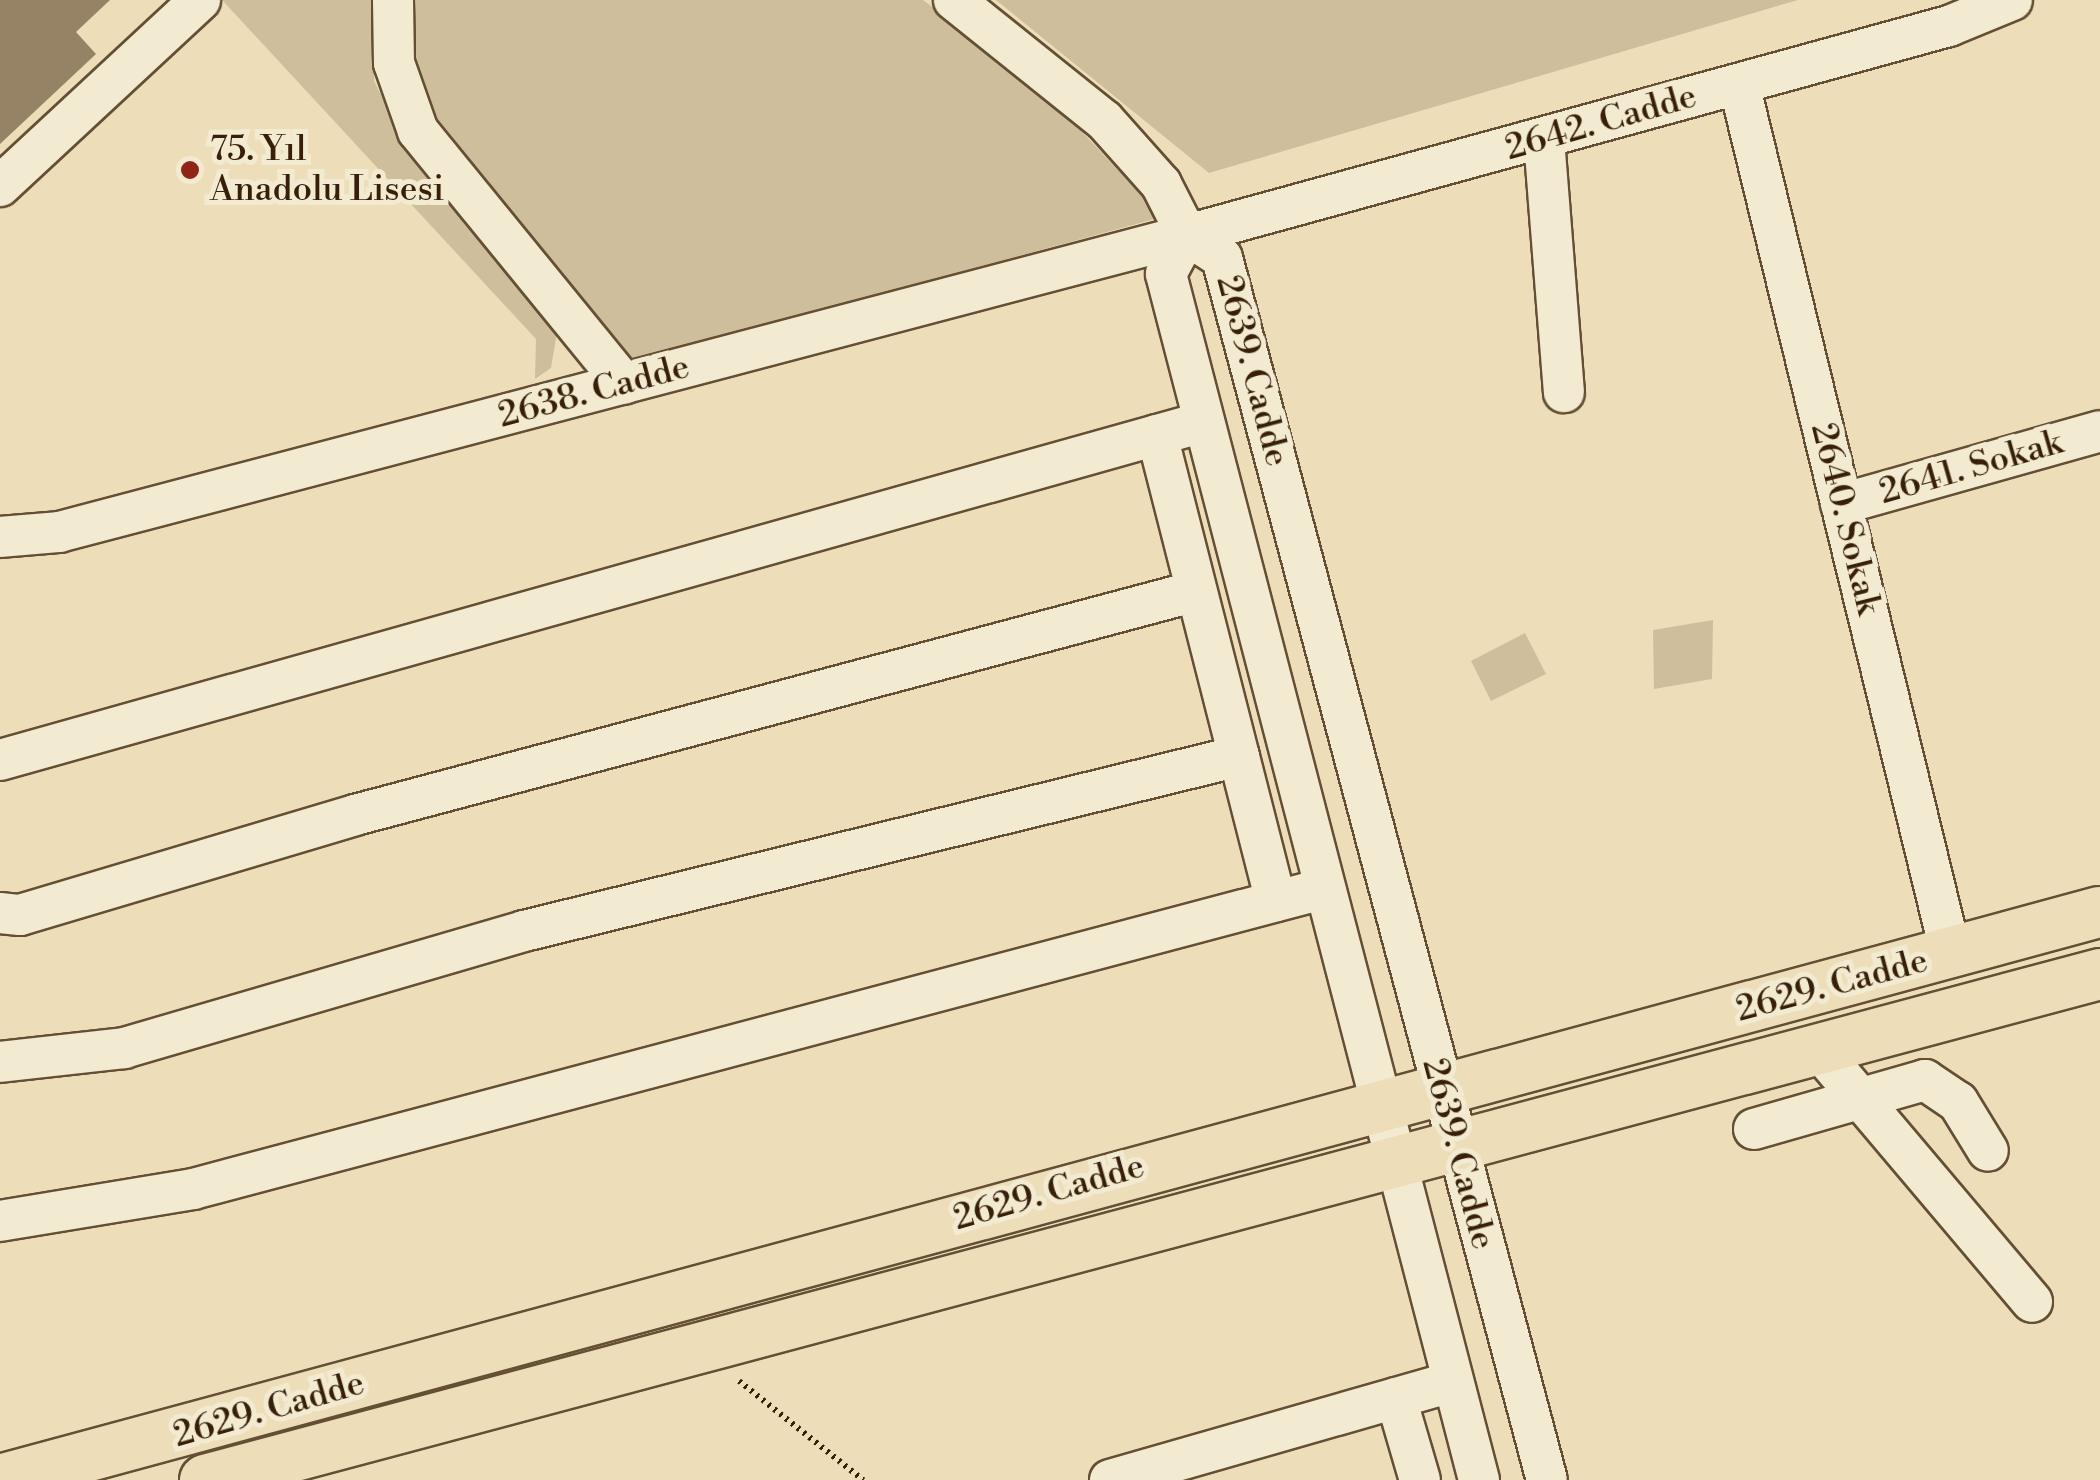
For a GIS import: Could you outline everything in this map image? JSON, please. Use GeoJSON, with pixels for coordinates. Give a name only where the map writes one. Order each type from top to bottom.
{"type":"FeatureCollection","features":[{"type":"Feature","properties":{"kind":"main road","name":"2629. Cadde"},"geometry":{"type":"LineString","coordinates":[[0,1480],[1439,1085],[2100,912]]}},
{"type":"Feature","properties":{"kind":"main road","name":"2629. Cadde"},"geometry":{"type":"LineString","coordinates":[[205,1480],[693,1344],[1456,1148],[2100,974]]}},
{"type":"Feature","properties":{"kind":"street"},"geometry":{"type":"LineString","coordinates":[[0,186],[200,0]]}},
{"type":"Feature","properties":{"kind":"street"},"geometry":{"type":"LineString","coordinates":[[393,0],[394,63],[418,131],[624,384]]}},
{"type":"Feature","properties":{"kind":"street"},"geometry":{"type":"LineString","coordinates":[[954,0],[1104,120],[1161,184],[1187,236]]}},
{"type":"Feature","properties":{"kind":"street","name":"2642. Cadde"},"geometry":{"type":"LineString","coordinates":[[1187,236],[1949,26],[2012,0]]}},
{"type":"Feature","properties":{"kind":"street","name":"2640. Sokak"},"geometry":{"type":"LineString","coordinates":[[1739,84],[1951,954]]}},
{"type":"Feature","properties":{"kind":"street"},"geometry":{"type":"LineString","coordinates":[[1544,139],[1564,392]]}},
{"type":"Feature","properties":{"kind":"street","name":"2638. Cadde"},"geometry":{"type":"LineString","coordinates":[[0,536],[59,532],[1187,236]]}},
{"type":"Feature","properties":{"kind":"street","name":"2639. Cadde"},"geometry":{"type":"LineString","coordinates":[[1479,1480],[1322,889],[1166,274],[1187,236],[1222,258],[1547,1480]]}},
{"type":"Feature","properties":{"kind":"street"},"geometry":{"type":"LineString","coordinates":[[0,760],[1204,422]]}},
{"type":"Feature","properties":{"kind":"street","name":"2641. Sokak"},"geometry":{"type":"LineString","coordinates":[[1841,504],[2100,432]]}},
{"type":"Feature","properties":{"kind":"street"},"geometry":{"type":"LineString","coordinates":[[1157,435],[1276,902]]}},
{"type":"Feature","properties":{"kind":"street"},"geometry":{"type":"LineString","coordinates":[[0,913],[20,915],[354,814],[1196,591]]}},
{"type":"Feature","properties":{"kind":"street"},"geometry":{"type":"LineString","coordinates":[[0,1062],[124,1048],[524,931],[1239,756]]}},
{"type":"Feature","properties":{"kind":"street"},"geometry":{"type":"LineString","coordinates":[[0,1220],[193,1189],[1322,889]]}},
{"type":"Feature","properties":{"kind":"street"},"geometry":{"type":"LineString","coordinates":[[1821,1052],[2032,1302]]}},
{"type":"Feature","properties":{"kind":"street"},"geometry":{"type":"LineString","coordinates":[[1754,1129],[1925,1080],[1958,1102],[1988,1150]]}},
{"type":"Feature","properties":{"kind":"street"},"geometry":{"type":"LineString","coordinates":[[1129,1477],[1451,1382]]}},
{"type":"Feature","properties":{"kind":"street"},"geometry":{"type":"LineString","coordinates":[[1396,1398],[1420,1480]]}},
{"type":"Feature","properties":{"kind":"path"},"geometry":{"type":"LineString","coordinates":[[693,1344],[863,1480]]}},
{"type":"Feature","properties":{"kind":"shaded area"},"geometry":{"type":"Polygon","coordinates":[[[222,0],[374,0],[374,81],[408,148],[557,332],[551,368],[535,379],[536,339],[222,0]]]}},
{"type":"Feature","properties":{"kind":"shaded area"},"geometry":{"type":"Polygon","coordinates":[[[412,0],[923,0],[1038,85],[1162,217],[634,361],[429,108],[414,62],[412,0]]]}},
{"type":"Feature","properties":{"kind":"shaded area"},"geometry":{"type":"Polygon","coordinates":[[[996,0],[1798,0],[1209,173],[996,0]]]}},
{"type":"Feature","properties":{"kind":"shaded area"},"geometry":{"type":"Polygon","coordinates":[[[1713,620],[1712,679],[1654,689],[1653,630],[1713,620]]]}},
{"type":"Feature","properties":{"kind":"shaded area"},"geometry":{"type":"Polygon","coordinates":[[[1525,633],[1546,674],[1491,701],[1471,661],[1525,633]]]}},
{"type":"Feature","properties":{"kind":"building"},"geometry":{"type":"Polygon","coordinates":[[[0,0],[110,0],[76,32],[96,54],[0,144],[0,0]]]}},
{"type":"Feature","properties":{"kind":"place","name":"75. Yıl Anadolu Lisesi"},"geometry":{"type":"Point","coordinates":[190,170]}}]}
